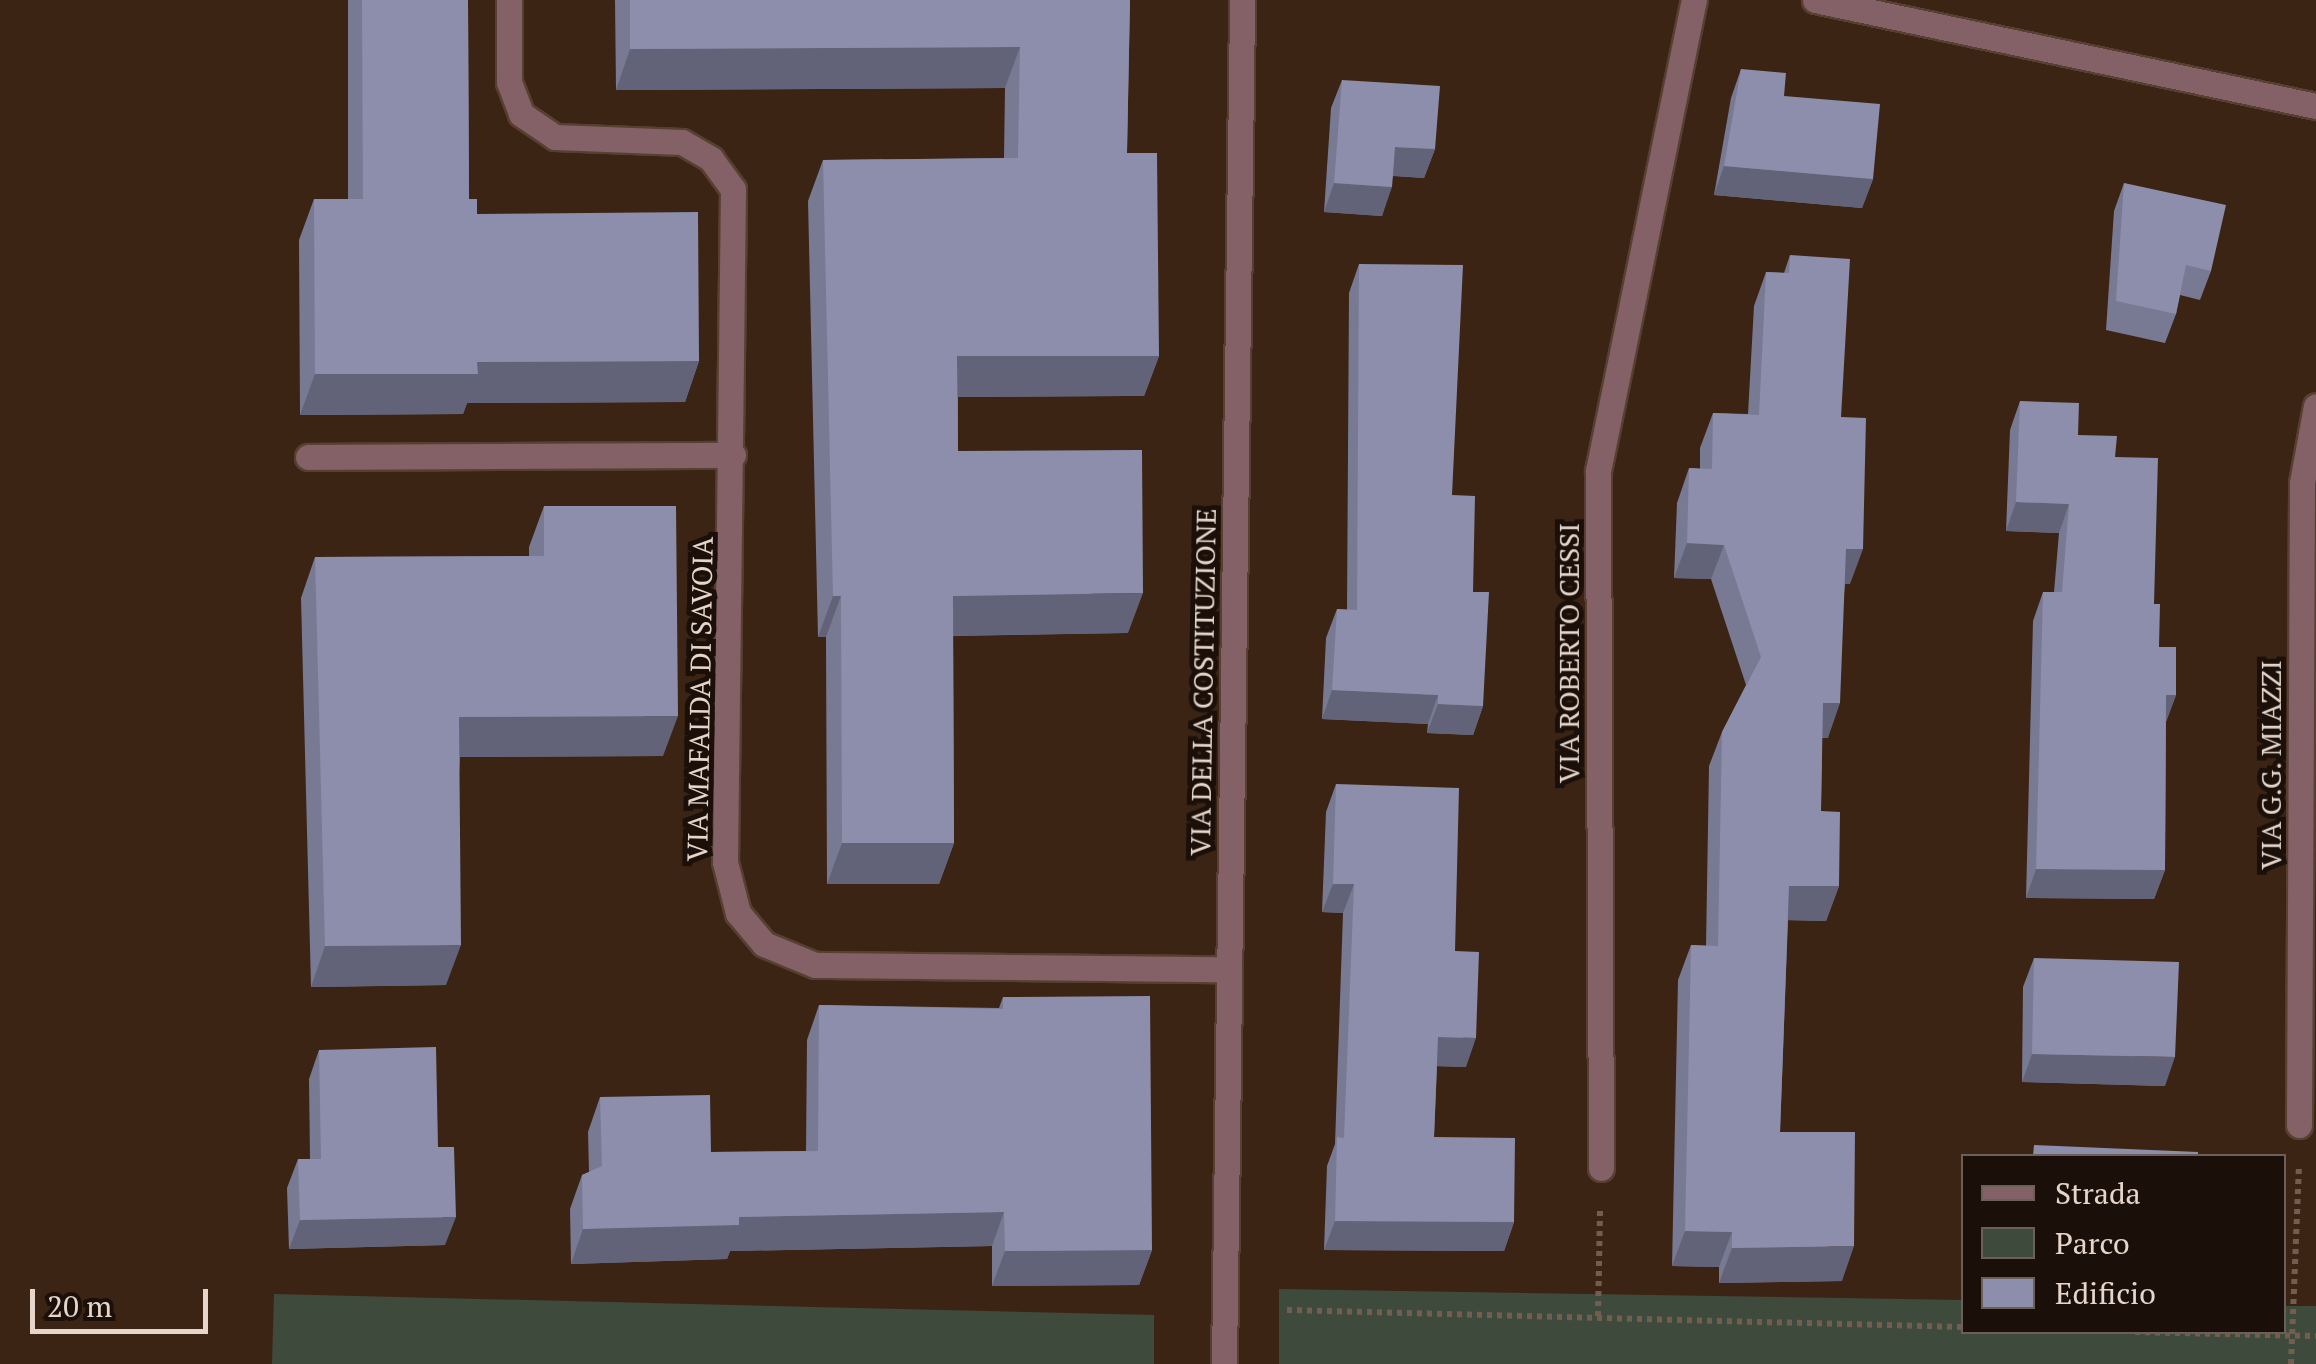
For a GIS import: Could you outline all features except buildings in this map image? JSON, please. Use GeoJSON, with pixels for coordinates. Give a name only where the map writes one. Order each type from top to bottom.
{"type":"FeatureCollection","features":[{"type":"Feature","properties":{"kind":"street","name":"VIA MAFALDA DI SAVOIA"},"geometry":{"type":"LineString","coordinates":[[509,0],[509,82],[521,114],[555,136],[682,142],[710,159],[732,189],[733,455],[725,862],[738,913],[764,944],[815,965],[1229,968]]}},
{"type":"Feature","properties":{"kind":"street","name":"VIA DELLA COSTITUZIONE"},"geometry":{"type":"LineString","coordinates":[[1224,1364],[1242,0]]}},
{"type":"Feature","properties":{"kind":"street","name":"VIA ROBERTO CESSI"},"geometry":{"type":"LineString","coordinates":[[1601,1168],[1598,471],[1694,0]]}},
{"type":"Feature","properties":{"kind":"street"},"geometry":{"type":"LineString","coordinates":[[1816,0],[2316,106]]}},
{"type":"Feature","properties":{"kind":"street","name":"VIA G.G. MIAZZI"},"geometry":{"type":"LineString","coordinates":[[2299,1125],[2302,483],[2316,406]]}},
{"type":"Feature","properties":{"kind":"street"},"geometry":{"type":"LineString","coordinates":[[308,457],[733,455]]}},
{"type":"Feature","properties":{"kind":"path"},"geometry":{"type":"LineString","coordinates":[[2292,1364],[2299,1125]]}},
{"type":"Feature","properties":{"kind":"path"},"geometry":{"type":"LineString","coordinates":[[1598,1316],[1601,1168]]}},
{"type":"Feature","properties":{"kind":"path"},"geometry":{"type":"LineString","coordinates":[[1287,1310],[1961,1326]]}},
{"type":"Feature","properties":{"kind":"path"},"geometry":{"type":"LineString","coordinates":[[2214,1334],[2316,1336]]}},
{"type":"Feature","properties":{"kind":"green space"},"geometry":{"type":"Polygon","coordinates":[[[1279,1289],[1961,1300],[1961,1334],[2286,1334],[2286,1306],[2316,1306],[2316,1364],[1279,1364],[1279,1289]]]}},
{"type":"Feature","properties":{"kind":"green space"},"geometry":{"type":"Polygon","coordinates":[[[274,1294],[1154,1315],[1154,1364],[272,1364],[274,1294]]]}}]}
